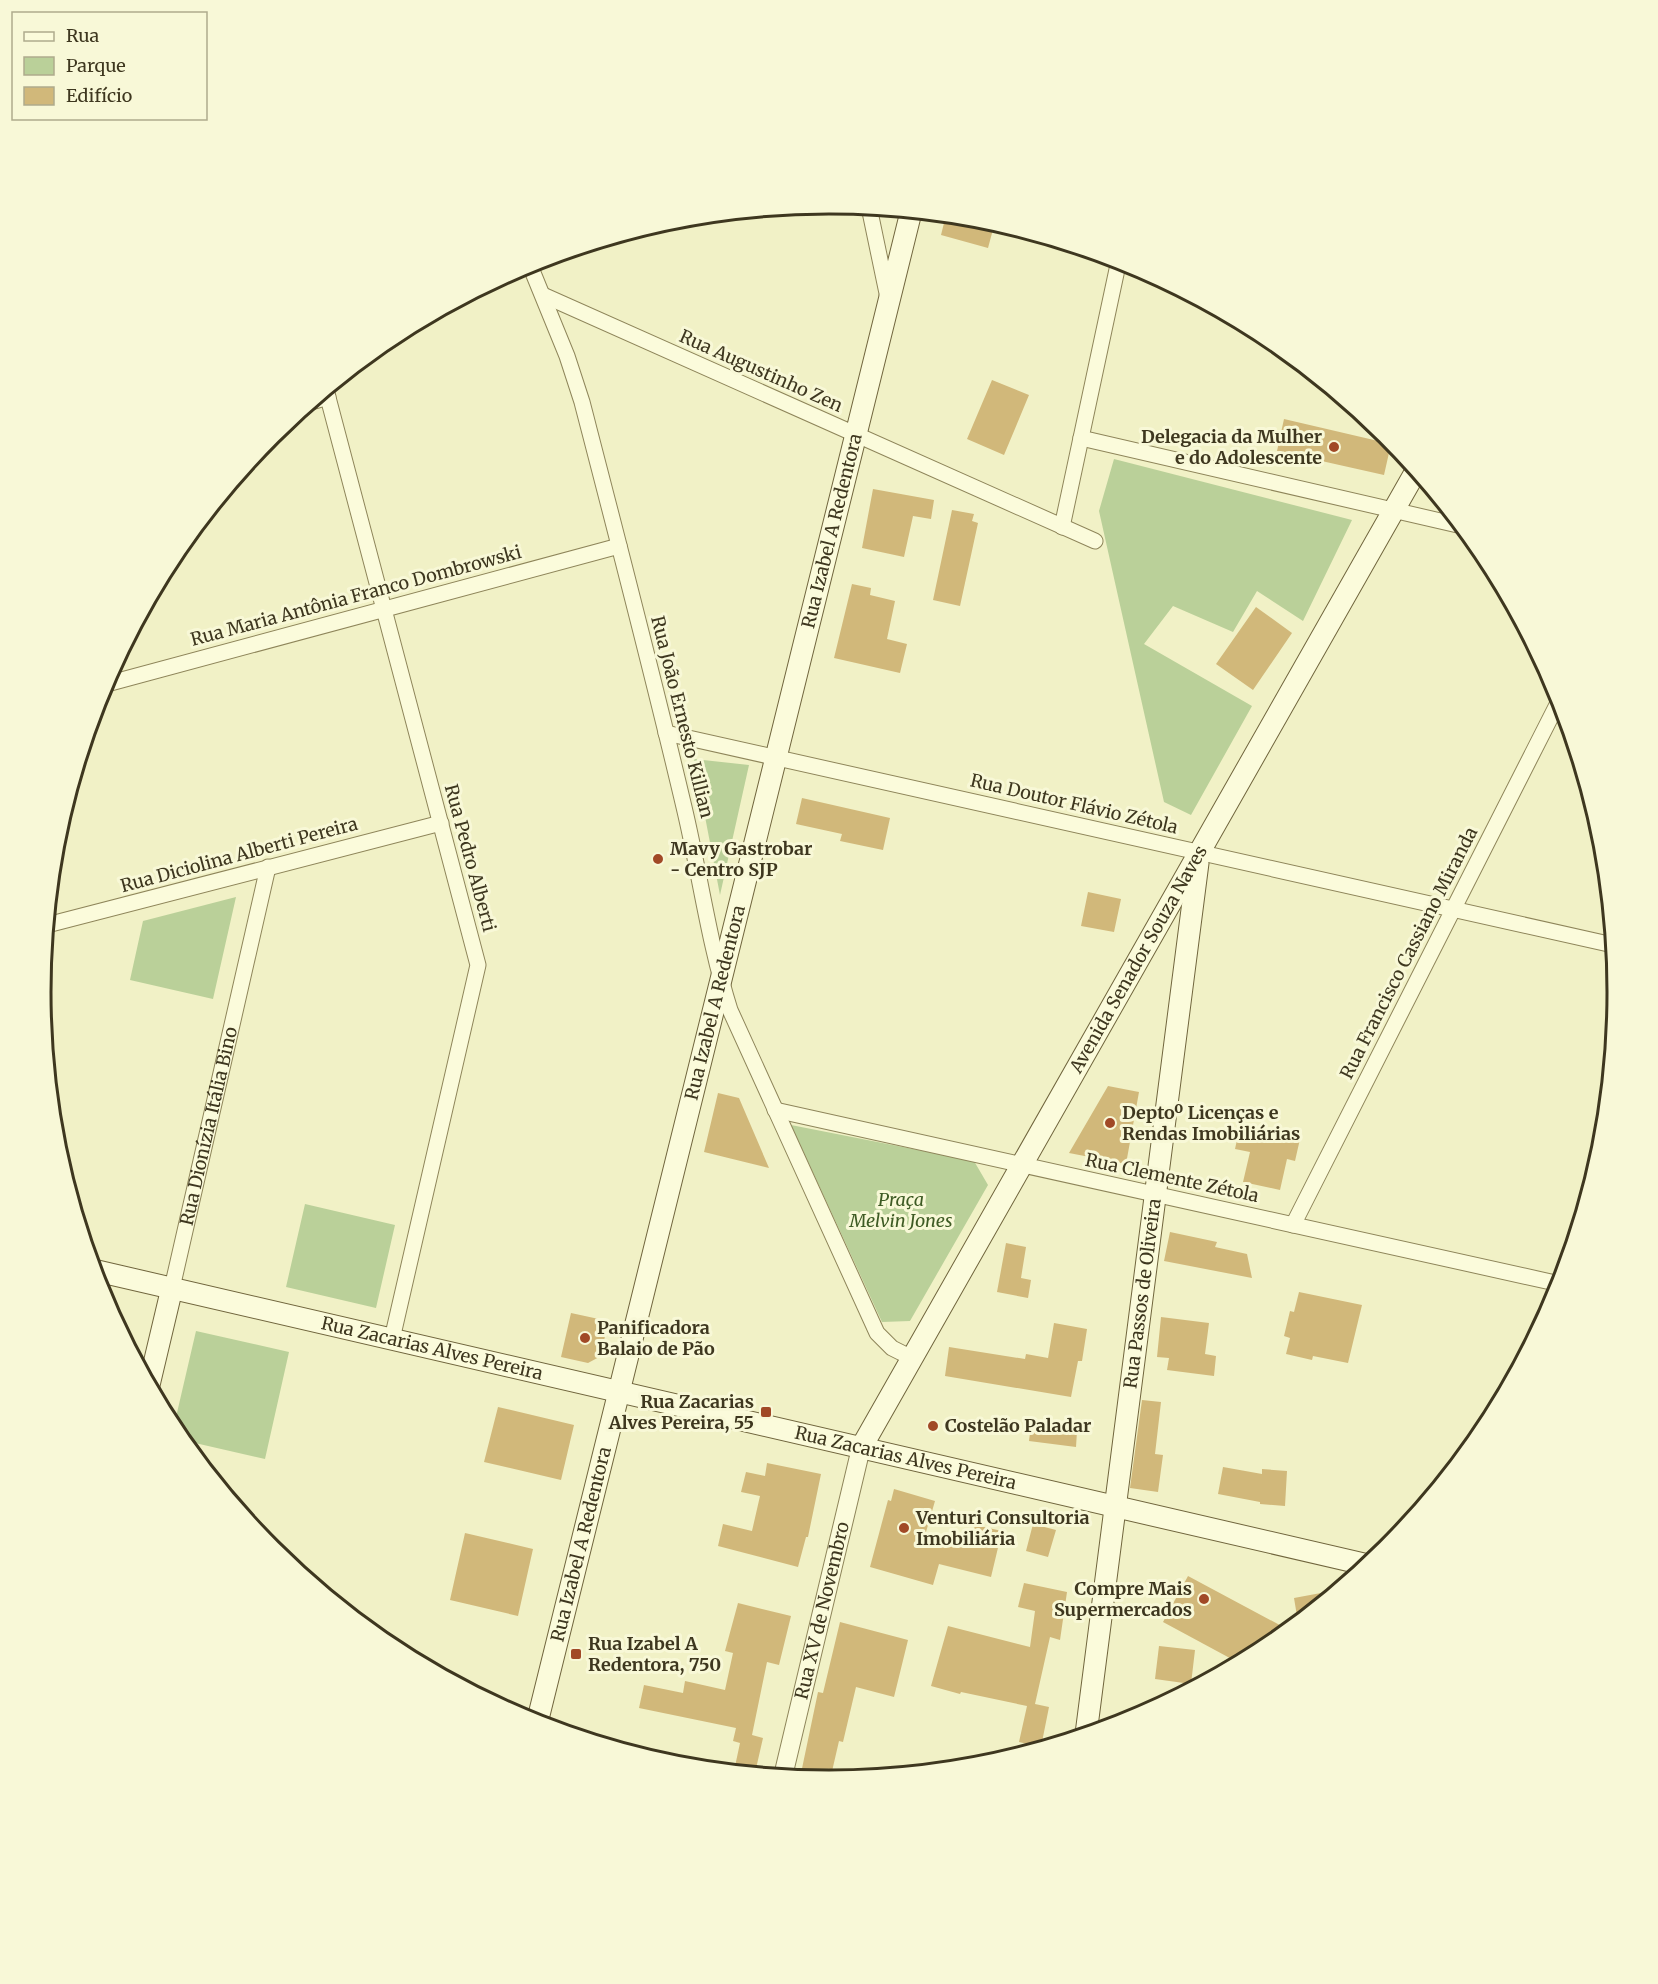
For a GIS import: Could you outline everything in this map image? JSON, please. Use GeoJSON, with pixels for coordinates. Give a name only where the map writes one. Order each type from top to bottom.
{"type":"FeatureCollection","features":[{"type":"Feature","properties":{"kind":"main road","name":"Rua Izabel A Redentora"},"geometry":{"type":"LineString","coordinates":[[539,1714],[909,219]]}},
{"type":"Feature","properties":{"kind":"main road","name":"Avenida Senador Souza Naves"},"geometry":{"type":"LineString","coordinates":[[861,1448],[1412,477]]}},
{"type":"Feature","properties":{"kind":"main road","name":"Rua Passos de Oliveira"},"geometry":{"type":"LineString","coordinates":[[1087,1726],[1200,852]]}},
{"type":"Feature","properties":{"kind":"main road","name":"Rua Zacarias Alves Pereira"},"geometry":{"type":"LineString","coordinates":[[103,1272],[1357,1563]]}},
{"type":"Feature","properties":{"kind":"main road","name":"Rua Dionízia Itália Bino"},"geometry":{"type":"LineString","coordinates":[[152,1374],[172,1288]]}},
{"type":"Feature","properties":{"kind":"street"},"geometry":{"type":"LineString","coordinates":[[871,216],[889,301]]}},
{"type":"Feature","properties":{"kind":"street"},"geometry":{"type":"LineString","coordinates":[[1062,527],[1117,269]]}},
{"type":"Feature","properties":{"kind":"street","name":"Rua João Ernesto Killian"},"geometry":{"type":"LineString","coordinates":[[533,272],[582,402],[698,864],[721,980],[738,1029],[877,1334],[892,1347],[912,1358]]}},
{"type":"Feature","properties":{"kind":"street","name":"Rua Augustinho Zen"},"geometry":{"type":"LineString","coordinates":[[543,295],[1095,541]]}},
{"type":"Feature","properties":{"kind":"street","name":"Rua Pedro Alberti"},"geometry":{"type":"LineString","coordinates":[[328,397],[478,964],[392,1339]]}},
{"type":"Feature","properties":{"kind":"street"},"geometry":{"type":"LineString","coordinates":[[1081,438],[1450,523]]}},
{"type":"Feature","properties":{"kind":"street","name":"Rua Maria Antônia Franco Dombrowski"},"geometry":{"type":"LineString","coordinates":[[116,682],[619,546]]}},
{"type":"Feature","properties":{"kind":"street","name":"Rua Francisco Cassiano Miranda"},"geometry":{"type":"LineString","coordinates":[[1293,1225],[1554,710]]}},
{"type":"Feature","properties":{"kind":"street","name":"Rua Doutor Flávio Zétola"},"geometry":{"type":"LineString","coordinates":[[666,733],[1605,943]]}},
{"type":"Feature","properties":{"kind":"street","name":"Rua Diciolina Alberti Pereira"},"geometry":{"type":"LineString","coordinates":[[55,923],[441,823]]}},
{"type":"Feature","properties":{"kind":"street","name":"Rua Dionízia Itália Bino"},"geometry":{"type":"LineString","coordinates":[[172,1288],[268,867]]}},
{"type":"Feature","properties":{"kind":"street","name":"Rua Clemente Zétola"},"geometry":{"type":"LineString","coordinates":[[775,1110],[1551,1282]]}},
{"type":"Feature","properties":{"kind":"street","name":"Rua XV de Novembro"},"geometry":{"type":"LineString","coordinates":[[785,1768],[861,1448]]}},
{"type":"Feature","properties":{"kind":"green space"},"geometry":{"type":"Polygon","coordinates":[[[1114,459],[1352,520],[1303,621],[1257,591],[1233,632],[1173,606],[1144,644],[1252,706],[1191,815],[1164,802],[1099,511],[1114,459]]]}},
{"type":"Feature","properties":{"kind":"green space"},"geometry":{"type":"Polygon","coordinates":[[[694,759],[749,765],[720,895],[694,759]]]}},
{"type":"Feature","properties":{"kind":"green space"},"geometry":{"type":"Polygon","coordinates":[[[236,897],[213,999],[130,980],[143,921],[236,897]]]}},
{"type":"Feature","properties":{"kind":"green space","name":"Praça Melvin Jones"},"geometry":{"type":"Polygon","coordinates":[[[791,1125],[974,1161],[988,1185],[910,1321],[882,1322],[791,1125]]]}},
{"type":"Feature","properties":{"kind":"green space"},"geometry":{"type":"Polygon","coordinates":[[[305,1204],[395,1225],[376,1308],[286,1287],[305,1204]]]}},
{"type":"Feature","properties":{"kind":"green space"},"geometry":{"type":"Polygon","coordinates":[[[196,1331],[289,1352],[265,1459],[196,1443],[176,1415],[196,1331]]]}},
{"type":"Feature","properties":{"kind":"building"},"geometry":{"type":"Polygon","coordinates":[[[944,223],[992,232],[988,248],[941,235],[944,223]]]}},
{"type":"Feature","properties":{"kind":"building"},"geometry":{"type":"Polygon","coordinates":[[[992,380],[1029,395],[1004,455],[967,439],[992,380]]]}},
{"type":"Feature","properties":{"kind":"building","name":"Delegacia da Mulher e do Adolescente"},"geometry":{"type":"Polygon","coordinates":[[[1284,419],[1378,441],[1389,453],[1384,475],[1277,451],[1284,419]]]}},
{"type":"Feature","properties":{"kind":"building"},"geometry":{"type":"Polygon","coordinates":[[[873,489],[934,500],[931,519],[913,516],[904,557],[862,548],[873,489]]]}},
{"type":"Feature","properties":{"kind":"building"},"geometry":{"type":"Polygon","coordinates":[[[952,510],[974,514],[972,521],[978,523],[960,606],[933,600],[952,510]]]}},
{"type":"Feature","properties":{"kind":"building"},"geometry":{"type":"Polygon","coordinates":[[[852,584],[871,588],[870,595],[895,601],[887,639],[907,644],[900,673],[834,658],[852,584]]]}},
{"type":"Feature","properties":{"kind":"building"},"geometry":{"type":"Polygon","coordinates":[[[1256,607],[1292,633],[1253,690],[1216,664],[1256,607]]]}},
{"type":"Feature","properties":{"kind":"building"},"geometry":{"type":"Polygon","coordinates":[[[802,798],[890,818],[883,850],[840,841],[842,834],[796,824],[802,798]]]}},
{"type":"Feature","properties":{"kind":"building"},"geometry":{"type":"Polygon","coordinates":[[[1088,892],[1121,899],[1114,932],[1081,926],[1088,892]]]}},
{"type":"Feature","properties":{"kind":"building","name":"Deptoº Licenças e Rendas Imobiliárias"},"geometry":{"type":"Polygon","coordinates":[[[1108,1086],[1139,1092],[1126,1164],[1069,1153],[1108,1086]]]}},
{"type":"Feature","properties":{"kind":"building"},"geometry":{"type":"Polygon","coordinates":[[[718,1093],[739,1098],[769,1168],[704,1152],[718,1093]]]}},
{"type":"Feature","properties":{"kind":"building"},"geometry":{"type":"Polygon","coordinates":[[[1240,1126],[1300,1139],[1295,1161],[1287,1159],[1280,1190],[1243,1182],[1250,1152],[1235,1149],[1240,1126]]]}},
{"type":"Feature","properties":{"kind":"building"},"geometry":{"type":"Polygon","coordinates":[[[1170,1232],[1217,1242],[1215,1247],[1247,1254],[1252,1278],[1164,1261],[1170,1232]]]}},
{"type":"Feature","properties":{"kind":"building"},"geometry":{"type":"Polygon","coordinates":[[[1006,1243],[1026,1247],[1021,1278],[1031,1280],[1028,1298],[997,1292],[1006,1243]]]}},
{"type":"Feature","properties":{"kind":"building"},"geometry":{"type":"Polygon","coordinates":[[[1299,1292],[1362,1305],[1348,1363],[1313,1356],[1312,1360],[1286,1354],[1290,1338],[1284,1336],[1290,1311],[1294,1312],[1299,1292]]]}},
{"type":"Feature","properties":{"kind":"building","name":"Panificadora Balaio de Pão"},"geometry":{"type":"Polygon","coordinates":[[[571,1313],[608,1321],[601,1356],[588,1363],[561,1357],[571,1313]]]}},
{"type":"Feature","properties":{"kind":"building"},"geometry":{"type":"Polygon","coordinates":[[[1161,1317],[1209,1323],[1205,1354],[1216,1356],[1214,1376],[1167,1370],[1169,1358],[1157,1357],[1161,1317]]]}},
{"type":"Feature","properties":{"kind":"building"},"geometry":{"type":"Polygon","coordinates":[[[1054,1323],[1087,1329],[1082,1361],[1078,1361],[1071,1397],[945,1376],[949,1347],[1025,1359],[1026,1354],[1048,1358],[1054,1323]]]}},
{"type":"Feature","properties":{"kind":"building"},"geometry":{"type":"Polygon","coordinates":[[[1142,1400],[1161,1402],[1155,1454],[1163,1455],[1158,1492],[1130,1488],[1142,1400]]]}},
{"type":"Feature","properties":{"kind":"building"},"geometry":{"type":"Polygon","coordinates":[[[498,1407],[574,1425],[561,1480],[484,1462],[498,1407]]]}},
{"type":"Feature","properties":{"kind":"building"},"geometry":{"type":"Polygon","coordinates":[[[1031,1425],[1077,1431],[1076,1447],[1029,1441],[1031,1425]]]}},
{"type":"Feature","properties":{"kind":"building"},"geometry":{"type":"Polygon","coordinates":[[[767,1463],[821,1474],[808,1537],[806,1537],[798,1567],[718,1546],[723,1524],[752,1531],[760,1496],[741,1492],[746,1472],[765,1476],[767,1463]]]}},
{"type":"Feature","properties":{"kind":"building"},"geometry":{"type":"Polygon","coordinates":[[[1223,1467],[1262,1474],[1262,1469],[1287,1471],[1285,1506],[1260,1504],[1260,1502],[1218,1494],[1223,1467]]]}},
{"type":"Feature","properties":{"kind":"building"},"geometry":{"type":"Polygon","coordinates":[[[894,1489],[935,1501],[926,1532],[970,1545],[975,1525],[1002,1531],[991,1577],[939,1564],[933,1585],[870,1567],[888,1500],[891,1501],[894,1489]]]}},
{"type":"Feature","properties":{"kind":"building"},"geometry":{"type":"Polygon","coordinates":[[[1033,1524],[1056,1530],[1048,1557],[1026,1551],[1033,1524]]]}},
{"type":"Feature","properties":{"kind":"building"},"geometry":{"type":"Polygon","coordinates":[[[465,1533],[533,1549],[518,1616],[450,1600],[465,1533]]]}},
{"type":"Feature","properties":{"kind":"building","name":"Compre Mais Supermercados"},"geometry":{"type":"Polygon","coordinates":[[[1188,1576],[1280,1625],[1230,1658],[1163,1622],[1188,1576]]]}},
{"type":"Feature","properties":{"kind":"building"},"geometry":{"type":"Polygon","coordinates":[[[1024,1583],[1067,1592],[1060,1640],[1050,1637],[1035,1704],[1049,1707],[1043,1739],[1027,1744],[1019,1742],[1027,1706],[961,1692],[960,1694],[931,1686],[948,1626],[1030,1647],[1035,1611],[1018,1607],[1024,1583]]]}},
{"type":"Feature","properties":{"kind":"building"},"geometry":{"type":"Polygon","coordinates":[[[1323,1593],[1297,1614],[1294,1598],[1323,1593]]]}},
{"type":"Feature","properties":{"kind":"building"},"geometry":{"type":"Polygon","coordinates":[[[738,1603],[791,1616],[779,1665],[767,1662],[752,1735],[763,1738],[757,1766],[736,1764],[740,1743],[733,1741],[736,1728],[639,1708],[644,1685],[683,1693],[685,1681],[725,1690],[733,1653],[725,1651],[738,1603]]]}},
{"type":"Feature","properties":{"kind":"building"},"geometry":{"type":"Polygon","coordinates":[[[840,1622],[908,1640],[894,1697],[856,1687],[843,1742],[839,1741],[832,1770],[802,1769],[818,1692],[823,1693],[840,1622]]]}},
{"type":"Feature","properties":{"kind":"building"},"geometry":{"type":"Polygon","coordinates":[[[1159,1646],[1195,1650],[1191,1680],[1186,1683],[1155,1679],[1159,1646]]]}},
{"type":"Feature","properties":{"kind":"place","name":"Delegacia da Mulher e do Adolescente"},"geometry":{"type":"Point","coordinates":[1334,447]}},
{"type":"Feature","properties":{"kind":"place","name":"Mavy Gastrobar - Centro SJP"},"geometry":{"type":"Point","coordinates":[658,859]}},
{"type":"Feature","properties":{"kind":"place","name":"Deptoº Licenças e Rendas Imobiliárias"},"geometry":{"type":"Point","coordinates":[1110,1123]}},
{"type":"Feature","properties":{"kind":"place","name":"Panificadora Balaio de Pão"},"geometry":{"type":"Point","coordinates":[585,1338]}},
{"type":"Feature","properties":{"kind":"place","name":"Rua Zacarias Alves Pereira, 55"},"geometry":{"type":"Point","coordinates":[766,1412]}},
{"type":"Feature","properties":{"kind":"place","name":"Costelão Paladar"},"geometry":{"type":"Point","coordinates":[933,1426]}},
{"type":"Feature","properties":{"kind":"place","name":"Venturi Consultoria Imobiliária"},"geometry":{"type":"Point","coordinates":[904,1528]}},
{"type":"Feature","properties":{"kind":"place","name":"Compre Mais Supermercados"},"geometry":{"type":"Point","coordinates":[1204,1599]}},
{"type":"Feature","properties":{"kind":"place","name":"Rua Izabel A Redentora, 750"},"geometry":{"type":"Point","coordinates":[576,1654]}}]}
